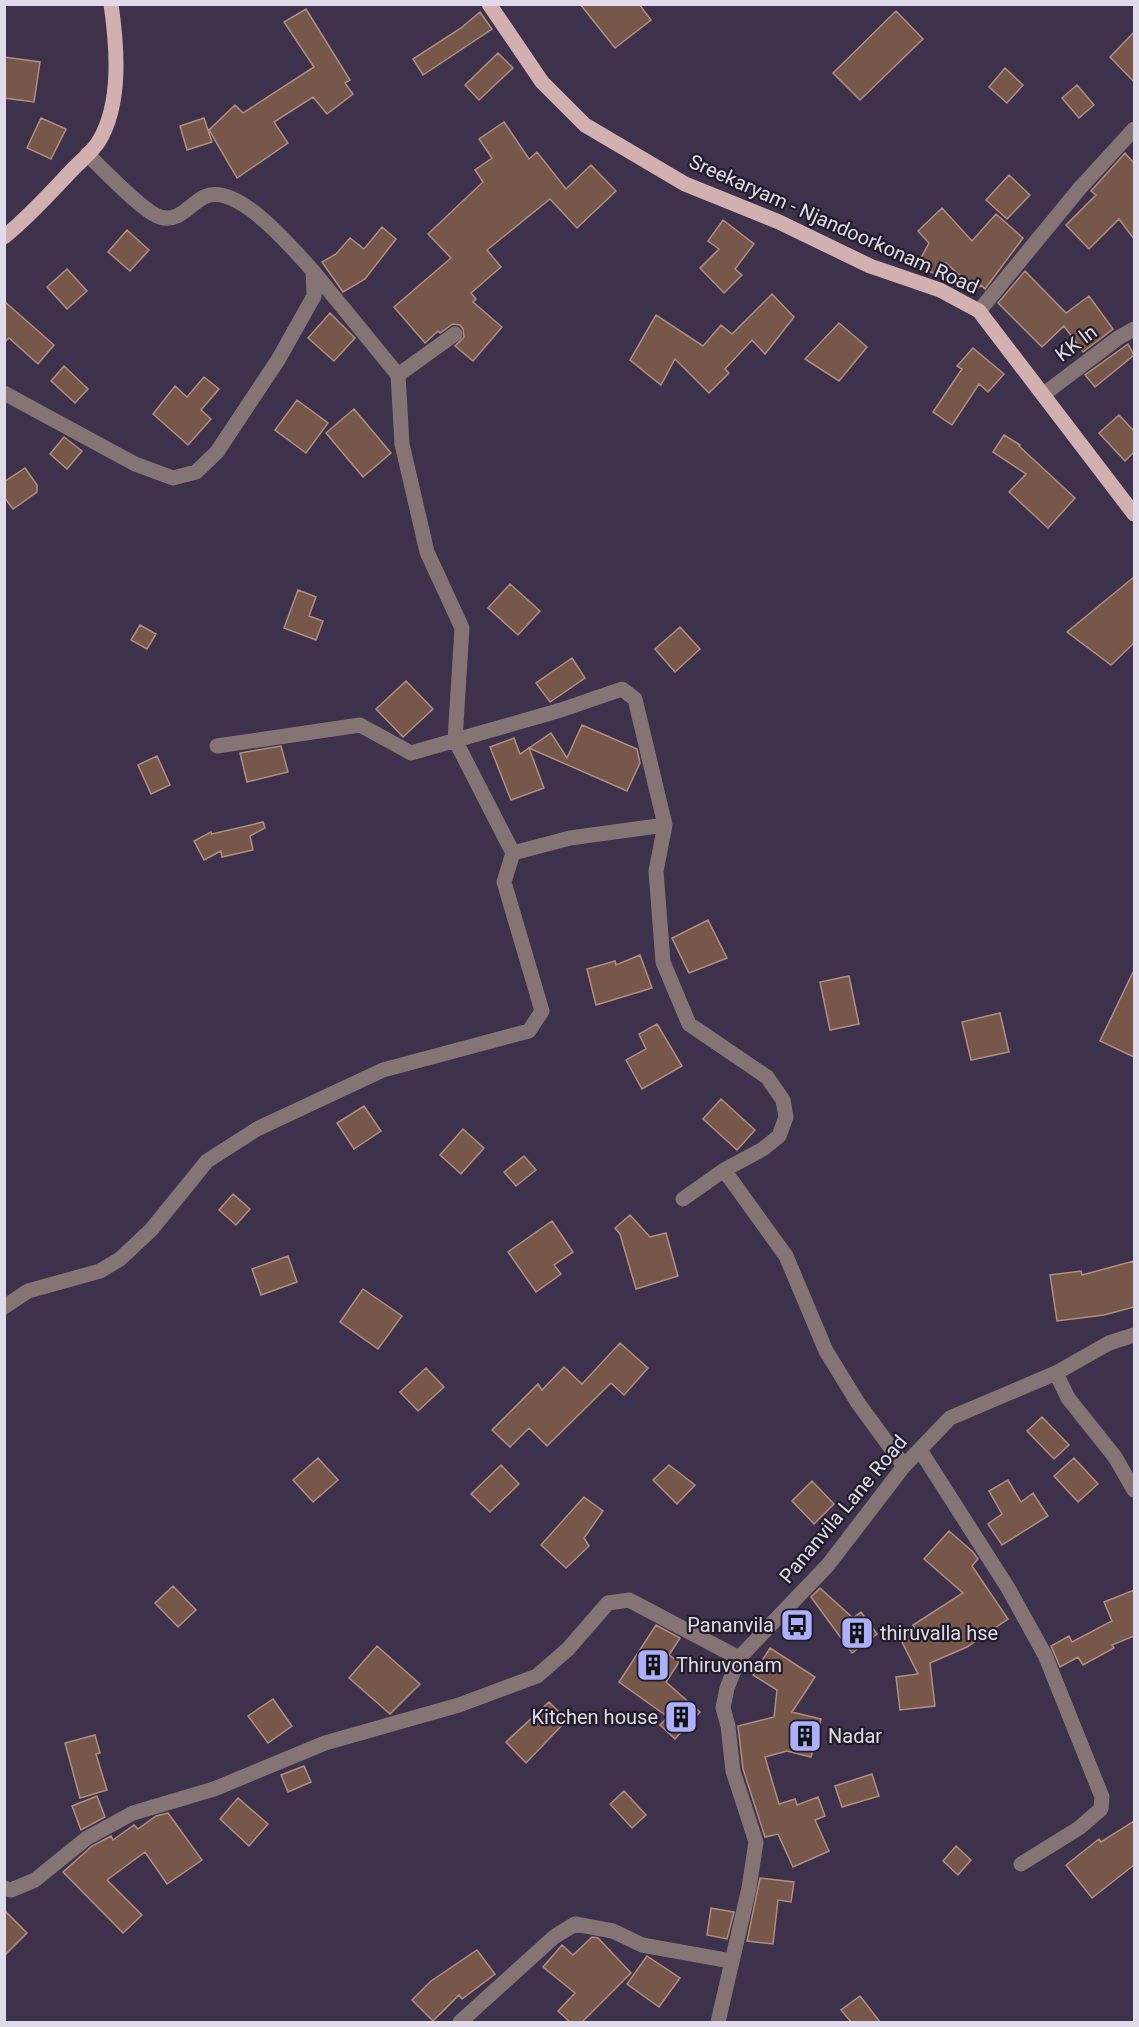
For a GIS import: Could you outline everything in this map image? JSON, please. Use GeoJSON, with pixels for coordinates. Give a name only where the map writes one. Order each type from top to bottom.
{"type":"FeatureCollection","features":[{"type":"Feature","properties":{"kind":"main road"},"geometry":{"type":"LineString","coordinates":[[4,237],[22,222],[99,142],[109,115],[113,91],[115,34],[111,4]]}},
{"type":"Feature","properties":{"kind":"main road","name":"Sreekaryam - Njandoorkonam Road"},"geometry":{"type":"LineString","coordinates":[[489,4],[542,82],[585,125],[686,184],[779,222],[870,266],[940,290],[979,311],[1134,514]]}},
{"type":"Feature","properties":{"kind":"street"},"geometry":{"type":"LineString","coordinates":[[979,311],[1080,188],[1134,129]]}},
{"type":"Feature","properties":{"kind":"street"},"geometry":{"type":"LineString","coordinates":[[4,1307],[28,1291],[100,1271],[120,1259],[151,1230],[207,1161],[256,1129],[382,1070],[530,1031],[542,1011],[504,882],[513,853],[455,740],[462,628],[427,552],[402,444],[398,375],[313,271],[276,232],[232,197],[214,194],[204,197],[183,214],[161,218],[147,210],[87,154]]}},
{"type":"Feature","properties":{"kind":"street"},"geometry":{"type":"LineString","coordinates":[[4,393],[135,464],[173,478],[196,472],[218,452],[278,360],[314,296],[313,271]]}},
{"type":"Feature","properties":{"kind":"street","name":"KK ln"},"geometry":{"type":"LineString","coordinates":[[1044,394],[1118,338],[1134,329]]}},
{"type":"Feature","properties":{"kind":"street"},"geometry":{"type":"LineString","coordinates":[[398,375],[455,334]]}},
{"type":"Feature","properties":{"kind":"street"},"geometry":{"type":"LineString","coordinates":[[217,746],[360,725],[411,753],[561,710],[622,689],[635,699],[665,825],[656,871],[663,962],[689,1024],[767,1077],[783,1100],[786,1117],[779,1136],[763,1149],[724,1170],[683,1198]]}},
{"type":"Feature","properties":{"kind":"street"},"geometry":{"type":"LineString","coordinates":[[513,853],[570,838],[665,825]]}},
{"type":"Feature","properties":{"kind":"street"},"geometry":{"type":"LineString","coordinates":[[724,1170],[786,1256],[826,1351],[858,1403],[904,1466]]}},
{"type":"Feature","properties":{"kind":"street","name":"Pananvila Lane Road"},"geometry":{"type":"LineString","coordinates":[[718,2022],[749,1888],[756,1842],[733,1771],[728,1726],[723,1708],[727,1688],[740,1658],[828,1565],[904,1466],[950,1418],[1056,1373],[1109,1343],[1134,1335]]}},
{"type":"Feature","properties":{"kind":"street"},"geometry":{"type":"LineString","coordinates":[[1056,1373],[1068,1398],[1115,1456],[1134,1490]]}},
{"type":"Feature","properties":{"kind":"street"},"geometry":{"type":"LineString","coordinates":[[920,1450],[1008,1588],[1045,1655],[1102,1797],[1101,1809],[1079,1828],[1021,1864]]}},
{"type":"Feature","properties":{"kind":"street"},"geometry":{"type":"LineString","coordinates":[[4,1888],[11,1890],[35,1880],[87,1838],[134,1814],[214,1789],[325,1743],[459,1705],[537,1676],[568,1649],[608,1603],[629,1600],[740,1658]]}},
{"type":"Feature","properties":{"kind":"street"},"geometry":{"type":"LineString","coordinates":[[460,2022],[554,1937],[575,1924],[613,1931],[642,1945],[731,1961]]}},
{"type":"Feature","properties":{"kind":"building"},"geometry":{"type":"Polygon","coordinates":[[[580,4],[639,4],[651,20],[615,48],[580,4]]]}},
{"type":"Feature","properties":{"kind":"building"},"geometry":{"type":"Polygon","coordinates":[[[306,9],[350,80],[345,83],[353,94],[327,114],[313,97],[274,122],[288,143],[237,178],[209,130],[235,105],[243,113],[314,67],[284,22],[306,9]]]}},
{"type":"Feature","properties":{"kind":"building"},"geometry":{"type":"Polygon","coordinates":[[[896,11],[923,39],[860,100],[833,73],[896,11]]]}},
{"type":"Feature","properties":{"kind":"building"},"geometry":{"type":"Polygon","coordinates":[[[480,12],[492,29],[423,75],[413,59],[461,28],[480,12]]]}},
{"type":"Feature","properties":{"kind":"building"},"geometry":{"type":"Polygon","coordinates":[[[1134,32],[1134,82],[1110,57],[1134,32]]]}},
{"type":"Feature","properties":{"kind":"building"},"geometry":{"type":"Polygon","coordinates":[[[498,53],[513,68],[479,100],[465,85],[498,53]]]}},
{"type":"Feature","properties":{"kind":"building"},"geometry":{"type":"Polygon","coordinates":[[[4,57],[40,62],[34,102],[4,98],[4,57]]]}},
{"type":"Feature","properties":{"kind":"building"},"geometry":{"type":"Polygon","coordinates":[[[1005,68],[1023,85],[1007,103],[989,87],[1005,68]]]}},
{"type":"Feature","properties":{"kind":"building"},"geometry":{"type":"Polygon","coordinates":[[[1077,85],[1094,105],[1079,118],[1062,98],[1077,85]]]}},
{"type":"Feature","properties":{"kind":"building"},"geometry":{"type":"Polygon","coordinates":[[[41,118],[66,129],[51,159],[27,148],[41,118]]]}},
{"type":"Feature","properties":{"kind":"building"},"geometry":{"type":"Polygon","coordinates":[[[204,118],[212,142],[187,150],[180,126],[204,118]]]}},
{"type":"Feature","properties":{"kind":"building"},"geometry":{"type":"Polygon","coordinates":[[[504,122],[529,159],[537,152],[566,189],[591,165],[616,191],[577,228],[550,199],[487,250],[501,267],[471,293],[476,299],[473,302],[502,327],[473,361],[455,346],[464,337],[460,325],[453,324],[440,333],[438,331],[425,343],[394,307],[451,258],[428,234],[483,182],[475,170],[492,158],[479,139],[504,122]]]}},
{"type":"Feature","properties":{"kind":"building"},"geometry":{"type":"Polygon","coordinates":[[[1125,153],[1134,163],[1134,239],[1119,219],[1089,249],[1066,225],[1096,195],[1091,191],[1125,153]]]}},
{"type":"Feature","properties":{"kind":"building"},"geometry":{"type":"Polygon","coordinates":[[[1009,175],[1030,195],[1007,219],[986,200],[1009,175]]]}},
{"type":"Feature","properties":{"kind":"building"},"geometry":{"type":"Polygon","coordinates":[[[942,208],[972,241],[996,214],[1023,238],[985,289],[981,285],[976,290],[946,263],[939,276],[917,265],[929,243],[918,231],[942,208]]]}},
{"type":"Feature","properties":{"kind":"building"},"geometry":{"type":"Polygon","coordinates":[[[723,220],[754,244],[735,269],[742,275],[724,293],[700,268],[719,249],[708,241],[723,220]]]}},
{"type":"Feature","properties":{"kind":"building"},"geometry":{"type":"Polygon","coordinates":[[[382,227],[396,239],[365,279],[343,292],[322,262],[336,254],[350,238],[364,249],[382,227]]]}},
{"type":"Feature","properties":{"kind":"building"},"geometry":{"type":"Polygon","coordinates":[[[127,230],[149,250],[130,271],[108,252],[127,230]]]}},
{"type":"Feature","properties":{"kind":"building"},"geometry":{"type":"Polygon","coordinates":[[[67,269],[87,291],[67,309],[47,287],[67,269]]]}},
{"type":"Feature","properties":{"kind":"building"},"geometry":{"type":"Polygon","coordinates":[[[1025,271],[1066,313],[1089,296],[1113,329],[1083,352],[1064,326],[1042,347],[998,303],[1025,271]]]}},
{"type":"Feature","properties":{"kind":"building"},"geometry":{"type":"Polygon","coordinates":[[[772,294],[794,317],[765,354],[752,340],[725,369],[729,373],[709,393],[675,359],[661,385],[630,360],[656,315],[703,346],[721,325],[732,334],[772,294]]]}},
{"type":"Feature","properties":{"kind":"building"},"geometry":{"type":"Polygon","coordinates":[[[4,301],[54,345],[38,364],[9,338],[4,343],[4,301]]]}},
{"type":"Feature","properties":{"kind":"building"},"geometry":{"type":"Polygon","coordinates":[[[330,313],[355,338],[334,361],[308,338],[330,313]]]}},
{"type":"Feature","properties":{"kind":"building"},"geometry":{"type":"Polygon","coordinates":[[[839,323],[867,347],[839,381],[805,359],[839,323]]]}},
{"type":"Feature","properties":{"kind":"building"},"geometry":{"type":"Polygon","coordinates":[[[1128,344],[1134,355],[1095,387],[1085,375],[1128,344]]]}},
{"type":"Feature","properties":{"kind":"building"},"geometry":{"type":"Polygon","coordinates":[[[973,348],[1004,374],[988,392],[979,384],[952,425],[933,412],[962,369],[957,366],[973,348]]]}},
{"type":"Feature","properties":{"kind":"building"},"geometry":{"type":"Polygon","coordinates":[[[64,366],[88,389],[75,403],[51,381],[64,366]]]}},
{"type":"Feature","properties":{"kind":"building"},"geometry":{"type":"Polygon","coordinates":[[[204,377],[219,389],[201,410],[211,419],[188,445],[153,414],[175,386],[187,397],[204,377]]]}},
{"type":"Feature","properties":{"kind":"building"},"geometry":{"type":"Polygon","coordinates":[[[297,400],[328,423],[306,453],[275,430],[297,400]]]}},
{"type":"Feature","properties":{"kind":"building"},"geometry":{"type":"Polygon","coordinates":[[[354,409],[391,453],[363,477],[326,433],[354,409]]]}},
{"type":"Feature","properties":{"kind":"building"},"geometry":{"type":"Polygon","coordinates":[[[1119,415],[1134,431],[1134,452],[1125,461],[1099,433],[1119,415]]]}},
{"type":"Feature","properties":{"kind":"building"},"geometry":{"type":"Polygon","coordinates":[[[1004,435],[1020,445],[1075,498],[1048,528],[1009,492],[1026,474],[993,452],[1004,435]]]}},
{"type":"Feature","properties":{"kind":"building"},"geometry":{"type":"Polygon","coordinates":[[[64,437],[82,451],[67,469],[50,454],[64,437]]]}},
{"type":"Feature","properties":{"kind":"building"},"geometry":{"type":"Polygon","coordinates":[[[25,468],[37,485],[37,492],[13,509],[4,497],[4,482],[25,468]]]}},
{"type":"Feature","properties":{"kind":"building"},"geometry":{"type":"Polygon","coordinates":[[[1134,577],[1134,643],[1111,665],[1067,632],[1134,577]]]}},
{"type":"Feature","properties":{"kind":"building"},"geometry":{"type":"Polygon","coordinates":[[[510,584],[540,611],[518,635],[488,608],[510,584]]]}},
{"type":"Feature","properties":{"kind":"building"},"geometry":{"type":"Polygon","coordinates":[[[298,590],[316,597],[309,616],[323,621],[316,640],[284,628],[298,590]]]}},
{"type":"Feature","properties":{"kind":"building"},"geometry":{"type":"Polygon","coordinates":[[[140,625],[156,634],[147,649],[131,640],[140,625]]]}},
{"type":"Feature","properties":{"kind":"building"},"geometry":{"type":"Polygon","coordinates":[[[680,627],[700,649],[675,672],[655,649],[680,627]]]}},
{"type":"Feature","properties":{"kind":"building"},"geometry":{"type":"Polygon","coordinates":[[[572,658],[585,678],[550,702],[536,683],[572,658]]]}},
{"type":"Feature","properties":{"kind":"building"},"geometry":{"type":"Polygon","coordinates":[[[406,681],[433,709],[403,737],[376,709],[406,681]]]}},
{"type":"Feature","properties":{"kind":"building"},"geometry":{"type":"Polygon","coordinates":[[[582,725],[637,749],[640,763],[627,791],[529,748],[544,788],[511,800],[490,747],[514,738],[520,754],[551,733],[567,758],[582,725]]]}},
{"type":"Feature","properties":{"kind":"building"},"geometry":{"type":"Polygon","coordinates":[[[281,746],[288,772],[247,782],[240,753],[281,746]]]}},
{"type":"Feature","properties":{"kind":"building"},"geometry":{"type":"Polygon","coordinates":[[[157,756],[170,785],[151,794],[138,765],[157,756]]]}},
{"type":"Feature","properties":{"kind":"building"},"geometry":{"type":"Polygon","coordinates":[[[263,822],[265,828],[250,836],[253,850],[222,857],[221,851],[204,860],[194,841],[211,832],[212,834],[263,822]]]}},
{"type":"Feature","properties":{"kind":"building"},"geometry":{"type":"Polygon","coordinates":[[[708,920],[727,958],[689,973],[672,938],[708,920]]]}},
{"type":"Feature","properties":{"kind":"building"},"geometry":{"type":"Polygon","coordinates":[[[640,955],[652,988],[596,1005],[587,969],[615,961],[616,965],[640,955]]]}},
{"type":"Feature","properties":{"kind":"building"},"geometry":{"type":"Polygon","coordinates":[[[1134,970],[1134,1057],[1100,1041],[1134,970]]]}},
{"type":"Feature","properties":{"kind":"building"},"geometry":{"type":"Polygon","coordinates":[[[849,976],[859,1024],[830,1030],[820,982],[849,976]]]}},
{"type":"Feature","properties":{"kind":"building"},"geometry":{"type":"Polygon","coordinates":[[[1000,1013],[1009,1052],[971,1060],[962,1022],[1000,1013]]]}},
{"type":"Feature","properties":{"kind":"building"},"geometry":{"type":"Polygon","coordinates":[[[657,1024],[682,1066],[642,1089],[626,1060],[646,1049],[639,1034],[657,1024]]]}},
{"type":"Feature","properties":{"kind":"building"},"geometry":{"type":"Polygon","coordinates":[[[721,1099],[755,1130],[737,1150],[703,1119],[721,1099]]]}},
{"type":"Feature","properties":{"kind":"building"},"geometry":{"type":"Polygon","coordinates":[[[364,1106],[381,1131],[354,1149],[337,1123],[364,1106]]]}},
{"type":"Feature","properties":{"kind":"building"},"geometry":{"type":"Polygon","coordinates":[[[463,1129],[484,1148],[461,1174],[440,1155],[463,1129]]]}},
{"type":"Feature","properties":{"kind":"building"},"geometry":{"type":"Polygon","coordinates":[[[524,1156],[536,1170],[516,1186],[504,1172],[524,1156]]]}},
{"type":"Feature","properties":{"kind":"building"},"geometry":{"type":"Polygon","coordinates":[[[233,1194],[250,1209],[236,1225],[219,1210],[233,1194]]]}},
{"type":"Feature","properties":{"kind":"building"},"geometry":{"type":"Polygon","coordinates":[[[630,1215],[650,1237],[666,1233],[678,1276],[636,1289],[620,1234],[615,1228],[630,1215]]]}},
{"type":"Feature","properties":{"kind":"building"},"geometry":{"type":"Polygon","coordinates":[[[552,1221],[573,1252],[554,1265],[561,1274],[536,1292],[508,1252],[552,1221]]]}},
{"type":"Feature","properties":{"kind":"building"},"geometry":{"type":"Polygon","coordinates":[[[288,1256],[297,1282],[261,1295],[252,1269],[288,1256]]]}},
{"type":"Feature","properties":{"kind":"building"},"geometry":{"type":"Polygon","coordinates":[[[1134,1261],[1134,1307],[1104,1315],[1057,1321],[1050,1275],[1081,1271],[1082,1275],[1134,1261]]]}},
{"type":"Feature","properties":{"kind":"building"},"geometry":{"type":"Polygon","coordinates":[[[363,1289],[402,1316],[378,1349],[340,1322],[363,1289]]]}},
{"type":"Feature","properties":{"kind":"building"},"geometry":{"type":"Polygon","coordinates":[[[620,1343],[648,1368],[624,1395],[611,1383],[547,1446],[529,1428],[510,1447],[492,1430],[538,1384],[542,1390],[564,1367],[582,1384],[620,1343]]]}},
{"type":"Feature","properties":{"kind":"building"},"geometry":{"type":"Polygon","coordinates":[[[426,1368],[444,1387],[418,1411],[400,1392],[426,1368]]]}},
{"type":"Feature","properties":{"kind":"building"},"geometry":{"type":"Polygon","coordinates":[[[1042,1417],[1069,1445],[1054,1459],[1027,1431],[1042,1417]]]}},
{"type":"Feature","properties":{"kind":"building"},"geometry":{"type":"Polygon","coordinates":[[[318,1458],[338,1480],[313,1502],[293,1480],[318,1458]]]}},
{"type":"Feature","properties":{"kind":"building"},"geometry":{"type":"Polygon","coordinates":[[[1074,1458],[1098,1484],[1078,1502],[1054,1476],[1074,1458]]]}},
{"type":"Feature","properties":{"kind":"building"},"geometry":{"type":"Polygon","coordinates":[[[501,1465],[519,1484],[490,1512],[471,1494],[501,1465]]]}},
{"type":"Feature","properties":{"kind":"building"},"geometry":{"type":"Polygon","coordinates":[[[669,1465],[695,1485],[677,1504],[653,1480],[669,1465]]]}},
{"type":"Feature","properties":{"kind":"building"},"geometry":{"type":"Polygon","coordinates":[[[1008,1480],[1021,1502],[1033,1493],[1048,1516],[1002,1545],[988,1524],[1002,1514],[989,1491],[1008,1480]]]}},
{"type":"Feature","properties":{"kind":"building"},"geometry":{"type":"Polygon","coordinates":[[[812,1481],[834,1504],[814,1524],[792,1501],[812,1481]]]}},
{"type":"Feature","properties":{"kind":"building"},"geometry":{"type":"Polygon","coordinates":[[[584,1497],[603,1511],[584,1538],[589,1546],[566,1568],[541,1545],[584,1497]]]}},
{"type":"Feature","properties":{"kind":"building"},"geometry":{"type":"Polygon","coordinates":[[[949,1531],[978,1559],[972,1566],[1008,1619],[967,1647],[930,1663],[935,1706],[900,1710],[896,1677],[918,1674],[900,1638],[916,1631],[913,1625],[963,1593],[924,1559],[949,1531]]]}},
{"type":"Feature","properties":{"kind":"building"},"geometry":{"type":"Polygon","coordinates":[[[173,1586],[196,1610],[178,1627],[155,1603],[173,1586]]]}},
{"type":"Feature","properties":{"kind":"building"},"geometry":{"type":"Polygon","coordinates":[[[820,1588],[853,1618],[861,1612],[877,1634],[852,1653],[811,1597],[820,1588]]]}},
{"type":"Feature","properties":{"kind":"building"},"geometry":{"type":"Polygon","coordinates":[[[1134,1590],[1134,1636],[1112,1645],[1114,1648],[1083,1665],[1078,1657],[1060,1667],[1051,1646],[1069,1636],[1072,1642],[1112,1621],[1104,1602],[1134,1590]]]}},
{"type":"Feature","properties":{"kind":"building","name":"Thiruvonam"},"geometry":{"type":"Polygon","coordinates":[[[656,1625],[680,1638],[669,1655],[679,1662],[666,1682],[700,1712],[675,1739],[660,1725],[668,1717],[619,1682],[656,1625]]]}},
{"type":"Feature","properties":{"kind":"building"},"geometry":{"type":"Polygon","coordinates":[[[377,1646],[420,1684],[390,1714],[349,1678],[377,1646]]]}},
{"type":"Feature","properties":{"kind":"building"},"geometry":{"type":"Polygon","coordinates":[[[770,1648],[815,1677],[792,1712],[821,1719],[811,1757],[787,1751],[765,1757],[779,1804],[795,1799],[797,1805],[818,1797],[825,1816],[815,1820],[829,1851],[793,1867],[778,1834],[765,1837],[743,1769],[738,1726],[774,1717],[777,1690],[753,1675],[770,1648]]]}},
{"type":"Feature","properties":{"kind":"building"},"geometry":{"type":"Polygon","coordinates":[[[273,1699],[292,1726],[268,1743],[248,1716],[273,1699]]]}},
{"type":"Feature","properties":{"kind":"building"},"geometry":{"type":"Polygon","coordinates":[[[549,1702],[567,1720],[526,1763],[506,1742],[549,1702]]]}},
{"type":"Feature","properties":{"kind":"building"},"geometry":{"type":"Polygon","coordinates":[[[95,1735],[100,1753],[96,1754],[107,1790],[80,1798],[65,1743],[95,1735]]]}},
{"type":"Feature","properties":{"kind":"building"},"geometry":{"type":"Polygon","coordinates":[[[304,1766],[311,1782],[288,1792],[281,1775],[304,1766]]]}},
{"type":"Feature","properties":{"kind":"building"},"geometry":{"type":"Polygon","coordinates":[[[872,1774],[879,1796],[842,1807],[835,1786],[872,1774]]]}},
{"type":"Feature","properties":{"kind":"building"},"geometry":{"type":"Polygon","coordinates":[[[624,1791],[646,1815],[632,1828],[610,1804],[624,1791]]]}},
{"type":"Feature","properties":{"kind":"building"},"geometry":{"type":"Polygon","coordinates":[[[97,1796],[105,1817],[81,1830],[72,1806],[97,1796]]]}},
{"type":"Feature","properties":{"kind":"building"},"geometry":{"type":"Polygon","coordinates":[[[238,1798],[268,1824],[249,1846],[220,1819],[238,1798]]]}},
{"type":"Feature","properties":{"kind":"building"},"geometry":{"type":"Polygon","coordinates":[[[168,1813],[202,1860],[167,1884],[145,1852],[107,1880],[142,1915],[123,1933],[63,1872],[92,1846],[111,1836],[113,1840],[134,1825],[138,1829],[156,1816],[168,1813]]]}},
{"type":"Feature","properties":{"kind":"building"},"geometry":{"type":"Polygon","coordinates":[[[1134,1821],[1134,1865],[1092,1898],[1066,1865],[1099,1839],[1101,1842],[1134,1821]]]}},
{"type":"Feature","properties":{"kind":"building"},"geometry":{"type":"Polygon","coordinates":[[[956,1846],[971,1860],[958,1875],[943,1861],[956,1846]]]}},
{"type":"Feature","properties":{"kind":"building"},"geometry":{"type":"Polygon","coordinates":[[[760,1878],[794,1882],[791,1902],[778,1900],[773,1944],[747,1941],[760,1878]]]}},
{"type":"Feature","properties":{"kind":"building"},"geometry":{"type":"Polygon","coordinates":[[[711,1908],[734,1912],[727,1939],[707,1935],[711,1908]]]}},
{"type":"Feature","properties":{"kind":"building"},"geometry":{"type":"Polygon","coordinates":[[[4,1910],[27,1933],[4,1956],[4,1910]]]}},
{"type":"Feature","properties":{"kind":"building"},"geometry":{"type":"Polygon","coordinates":[[[592,1937],[598,1938],[631,1973],[582,2022],[570,2022],[558,2011],[575,1993],[543,1967],[562,1945],[573,1955],[592,1937]]]}},
{"type":"Feature","properties":{"kind":"building"},"geometry":{"type":"Polygon","coordinates":[[[477,1950],[495,1974],[462,1999],[459,1995],[433,2021],[412,2000],[431,1981],[477,1950]]]}},
{"type":"Feature","properties":{"kind":"building"},"geometry":{"type":"Polygon","coordinates":[[[647,1956],[680,1978],[659,2007],[627,1984],[647,1956]]]}},
{"type":"Feature","properties":{"kind":"building"},"geometry":{"type":"Polygon","coordinates":[[[860,1996],[880,2022],[851,2022],[841,2010],[860,1996]]]}},
{"type":"Feature","properties":{"kind":"place","name":"Pananvila"},"geometry":{"type":"Point","coordinates":[797,1625]}},
{"type":"Feature","properties":{"kind":"place","name":"thiruvalla hse"},"geometry":{"type":"Point","coordinates":[857,1633]}},
{"type":"Feature","properties":{"kind":"place","name":"Thiruvonam"},"geometry":{"type":"Point","coordinates":[653,1665]}},
{"type":"Feature","properties":{"kind":"place","name":"Kitchen house"},"geometry":{"type":"Point","coordinates":[681,1717]}},
{"type":"Feature","properties":{"kind":"place","name":"Nadar"},"geometry":{"type":"Point","coordinates":[805,1736]}}]}
